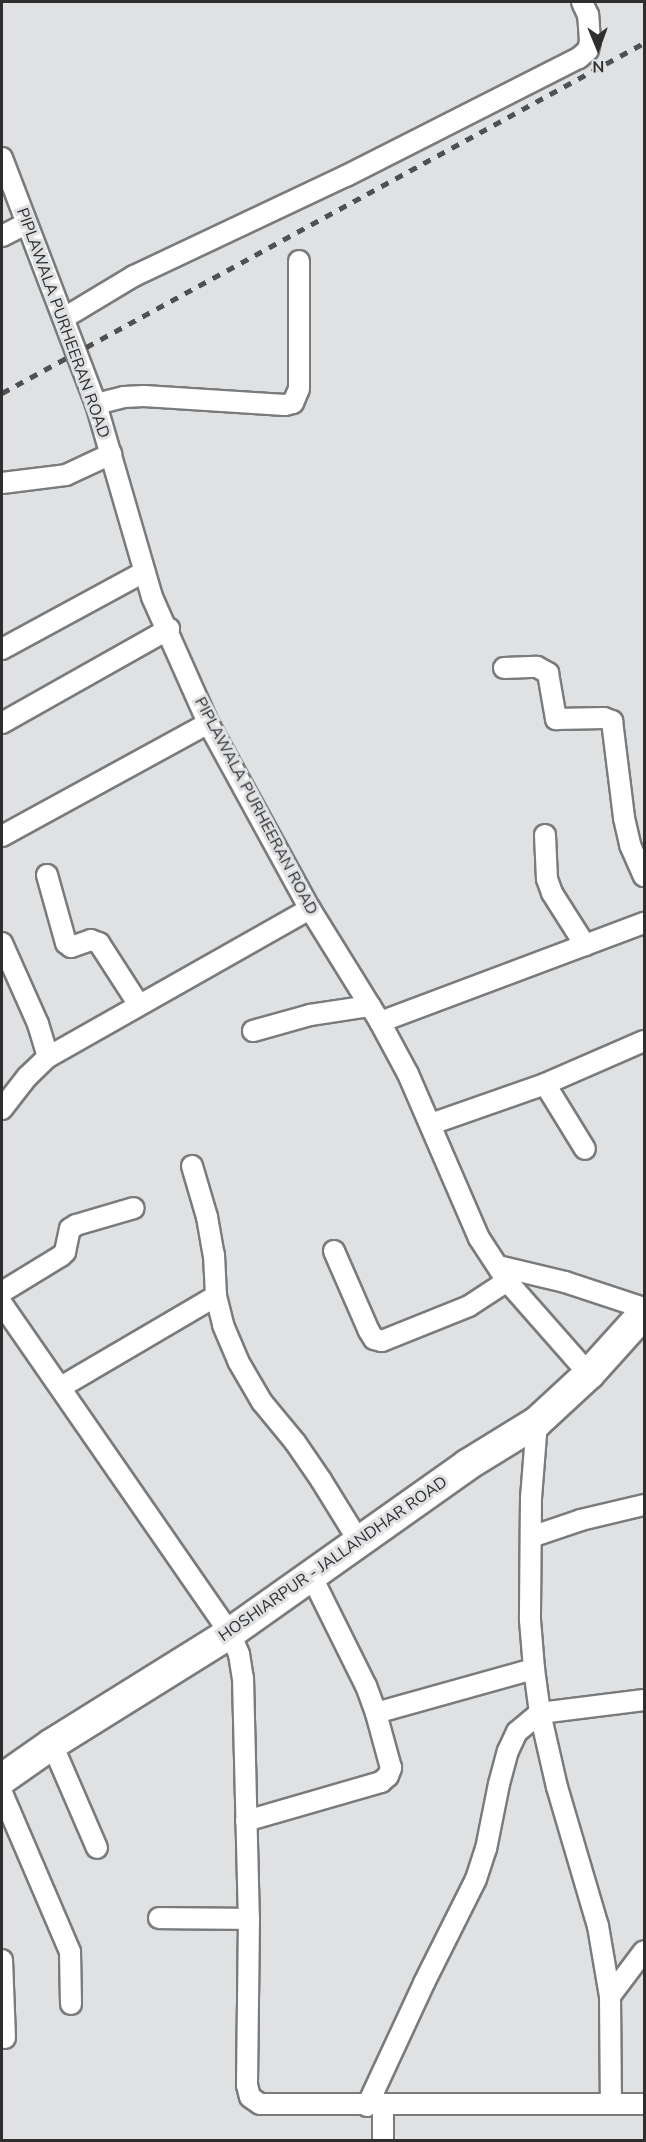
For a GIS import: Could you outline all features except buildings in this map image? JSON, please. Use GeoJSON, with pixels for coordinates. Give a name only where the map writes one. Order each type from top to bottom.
{"type":"FeatureCollection","features":[{"type":"Feature","properties":{"kind":"highway","name":"HOSHIARPUR - JALLANDHAR ROAD"},"geometry":{"type":"LineString","coordinates":[[2,1779],[52,1744],[230,1633],[312,1577],[358,1540],[466,1465],[537,1422],[589,1374],[645,1313]]}},
{"type":"Feature","properties":{"kind":"street"},"geometry":{"type":"LineString","coordinates":[[64,318],[134,276],[336,181],[579,58],[588,50],[590,41],[588,15],[582,2]]}},
{"type":"Feature","properties":{"kind":"street","name":"PIPLAWALA PURHEERAN ROAD"},"geometry":{"type":"LineString","coordinates":[[2,158],[96,404],[152,597],[169,629],[208,723],[310,909],[375,1014],[431,1124],[460,1198],[479,1238],[503,1274],[589,1374]]}},
{"type":"Feature","properties":{"kind":"street"},"geometry":{"type":"LineString","coordinates":[[2,236],[26,224]]}},
{"type":"Feature","properties":{"kind":"street"},"geometry":{"type":"LineString","coordinates":[[96,404],[124,397],[144,396],[285,405],[293,403],[299,389],[299,261]]}},
{"type":"Feature","properties":{"kind":"street"},"geometry":{"type":"LineString","coordinates":[[2,483],[66,475],[111,454]]}},
{"type":"Feature","properties":{"kind":"street"},"geometry":{"type":"LineString","coordinates":[[2,650],[144,572]]}},
{"type":"Feature","properties":{"kind":"street"},"geometry":{"type":"LineString","coordinates":[[2,723],[169,629]]}},
{"type":"Feature","properties":{"kind":"street"},"geometry":{"type":"LineString","coordinates":[[504,668],[537,667],[548,673],[556,719],[604,718],[612,721],[626,827],[630,845],[645,876]]}},
{"type":"Feature","properties":{"kind":"street"},"geometry":{"type":"LineString","coordinates":[[2,836],[208,723]]}},
{"type":"Feature","properties":{"kind":"street"},"geometry":{"type":"LineString","coordinates":[[545,836],[547,879],[552,893],[585,945]]}},
{"type":"Feature","properties":{"kind":"street"},"geometry":{"type":"LineString","coordinates":[[47,875],[66,943],[71,947],[91,940],[99,943],[139,1005]]}},
{"type":"Feature","properties":{"kind":"street"},"geometry":{"type":"LineString","coordinates":[[2,1109],[27,1077],[48,1057],[310,909]]}},
{"type":"Feature","properties":{"kind":"street"},"geometry":{"type":"LineString","coordinates":[[253,1031],[299,1017],[375,1014],[645,923]]}},
{"type":"Feature","properties":{"kind":"street"},"geometry":{"type":"LineString","coordinates":[[2,943],[38,1024],[48,1057]]}},
{"type":"Feature","properties":{"kind":"street"},"geometry":{"type":"LineString","coordinates":[[431,1124],[545,1084],[645,1041]]}},
{"type":"Feature","properties":{"kind":"street"},"geometry":{"type":"LineString","coordinates":[[545,1084],[585,1149]]}},
{"type":"Feature","properties":{"kind":"street"},"geometry":{"type":"LineString","coordinates":[[192,1166],[210,1236],[216,1296],[223,1324],[238,1361],[262,1402],[314,1470],[358,1540]]}},
{"type":"Feature","properties":{"kind":"street"},"geometry":{"type":"LineString","coordinates":[[2,1292],[62,1256],[70,1229],[76,1225],[134,1208]]}},
{"type":"Feature","properties":{"kind":"street"},"geometry":{"type":"LineString","coordinates":[[334,1251],[369,1331],[374,1339],[382,1341],[469,1306],[503,1274],[564,1282],[645,1308]]}},
{"type":"Feature","properties":{"kind":"street"},"geometry":{"type":"LineString","coordinates":[[61,1387],[216,1296]]}},
{"type":"Feature","properties":{"kind":"street"},"geometry":{"type":"LineString","coordinates":[[2,1304],[230,1633],[238,1654],[243,1678],[249,1919],[247,2085],[250,2097],[260,2104],[375,2106],[645,2104]]}},
{"type":"Feature","properties":{"kind":"street"},"geometry":{"type":"LineString","coordinates":[[537,1422],[532,1458],[531,1537],[530,1620],[534,1669],[540,1713],[557,1787],[598,1926],[610,1996],[611,2104]]}},
{"type":"Feature","properties":{"kind":"street"},"geometry":{"type":"LineString","coordinates":[[531,1537],[581,1520],[645,1505]]}},
{"type":"Feature","properties":{"kind":"street"},"geometry":{"type":"LineString","coordinates":[[246,1821],[381,1782],[388,1776],[391,1768],[376,1713],[362,1677],[312,1577]]}},
{"type":"Feature","properties":{"kind":"street"},"geometry":{"type":"LineString","coordinates":[[376,1713],[534,1669]]}},
{"type":"Feature","properties":{"kind":"street"},"geometry":{"type":"LineString","coordinates":[[383,2140],[375,2106],[424,1983],[476,1879],[486,1849],[508,1751],[517,1731],[540,1713],[645,1700]]}},
{"type":"Feature","properties":{"kind":"street"},"geometry":{"type":"LineString","coordinates":[[52,1744],[97,1848]]}},
{"type":"Feature","properties":{"kind":"street"},"geometry":{"type":"LineString","coordinates":[[2,1793],[70,1953],[71,2004]]}},
{"type":"Feature","properties":{"kind":"street"},"geometry":{"type":"LineString","coordinates":[[159,1918],[249,1919]]}},
{"type":"Feature","properties":{"kind":"street"},"geometry":{"type":"LineString","coordinates":[[610,1996],[645,1951]]}},
{"type":"Feature","properties":{"kind":"street"},"geometry":{"type":"LineString","coordinates":[[2,1960],[5,2038]]}},
{"type":"Feature","properties":{"kind":"railway"},"geometry":{"type":"LineString","coordinates":[[2,393],[644,43]]}}]}
